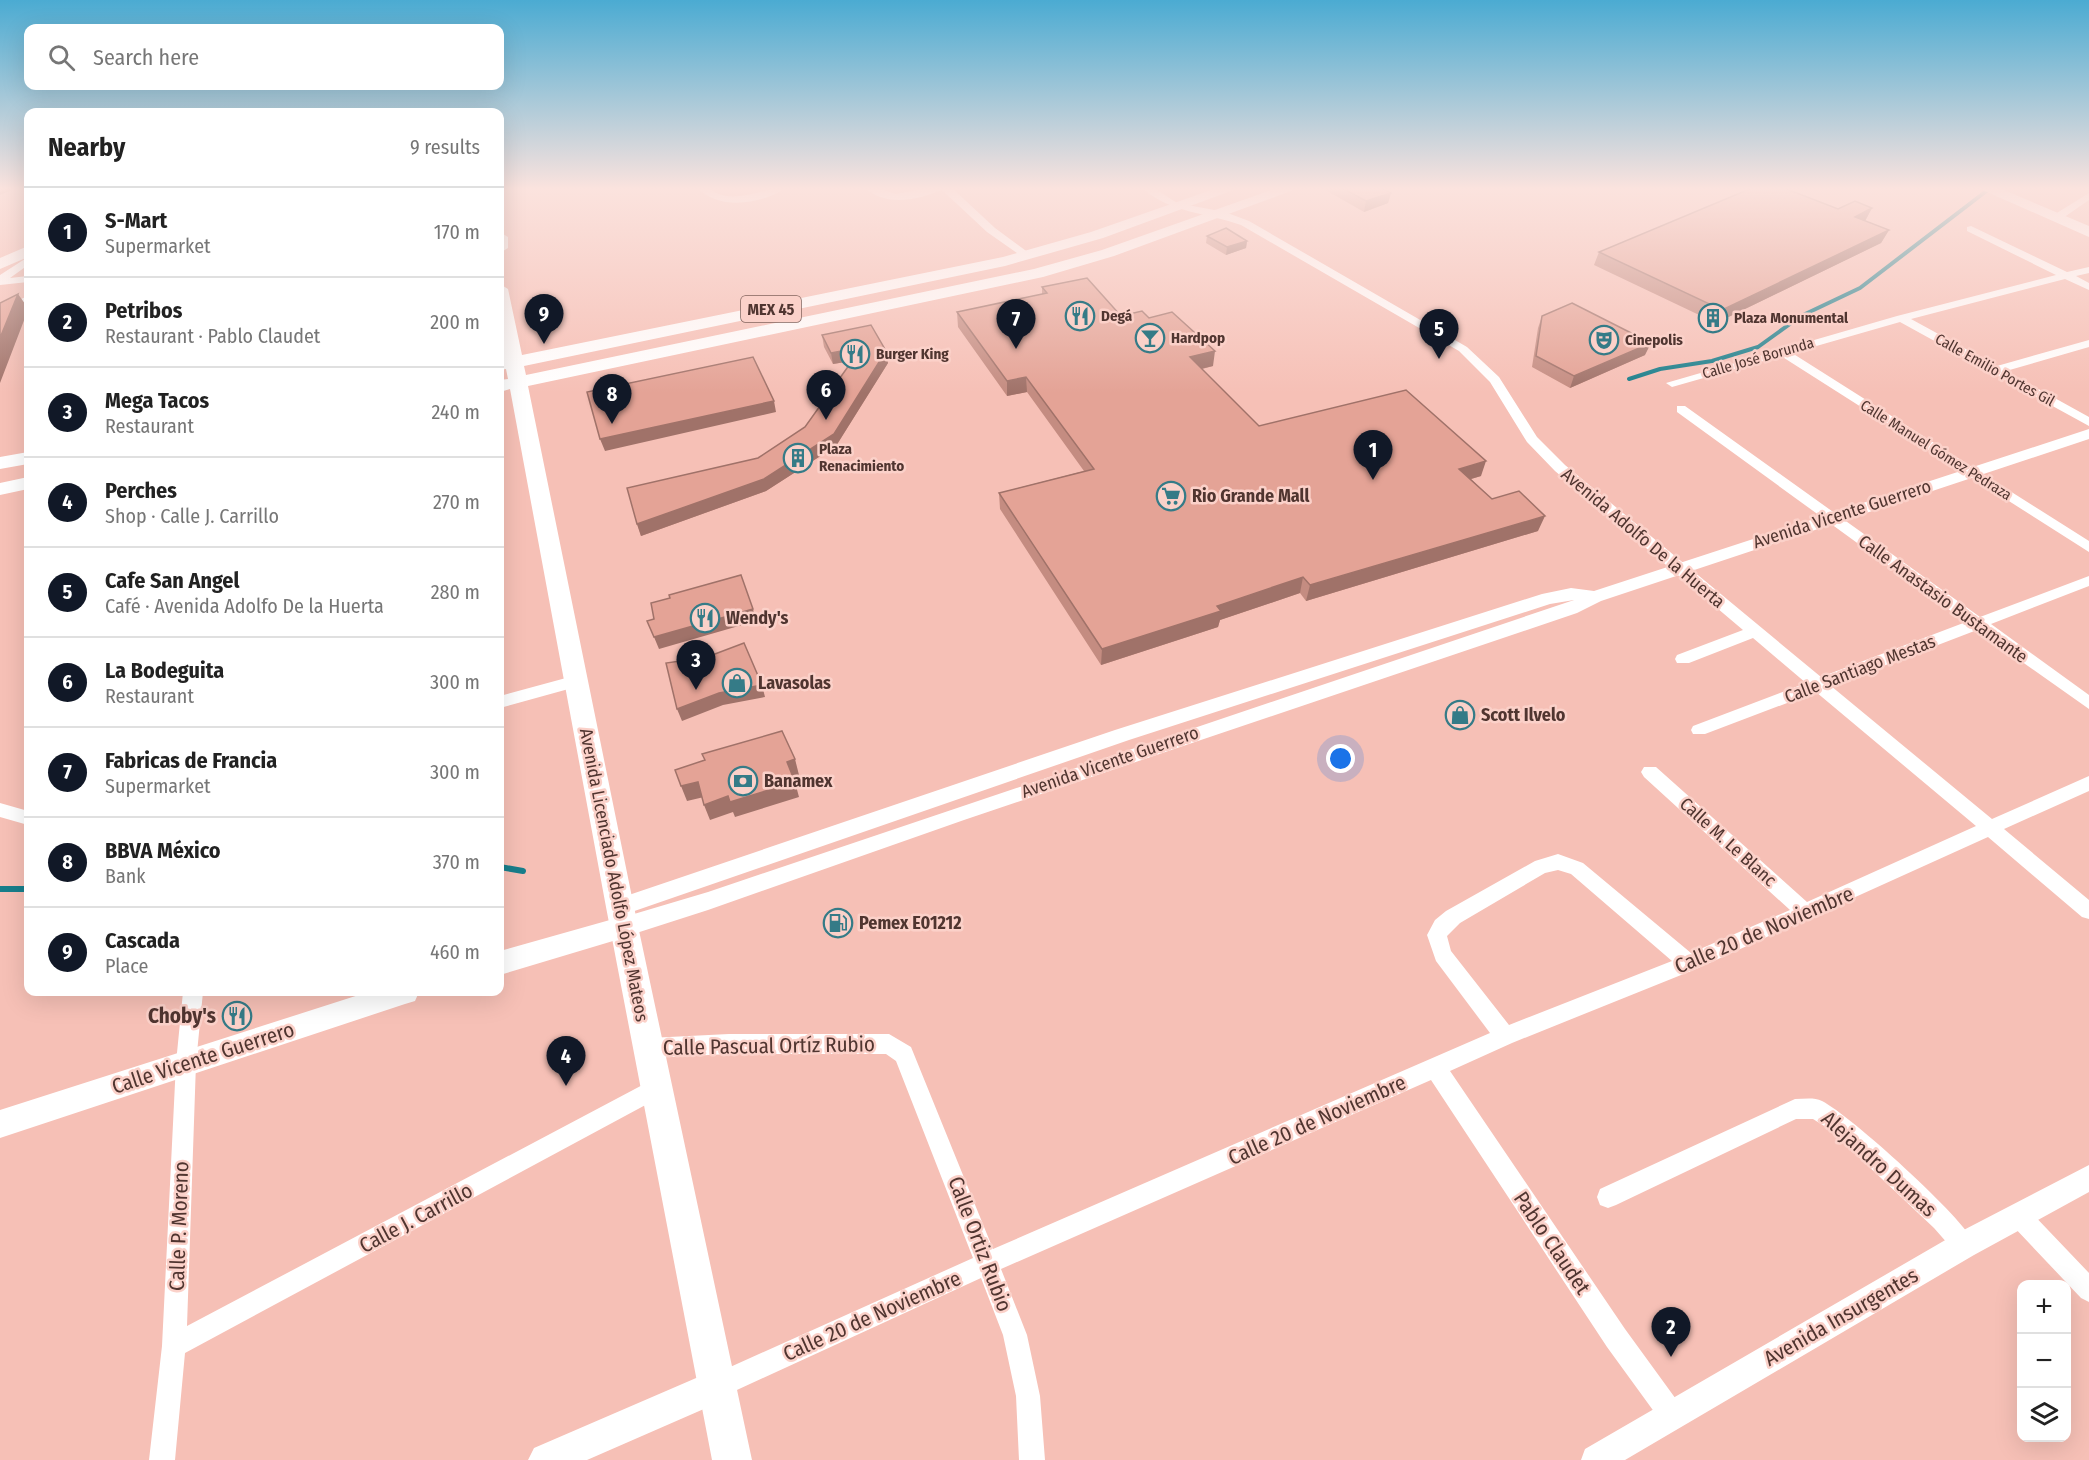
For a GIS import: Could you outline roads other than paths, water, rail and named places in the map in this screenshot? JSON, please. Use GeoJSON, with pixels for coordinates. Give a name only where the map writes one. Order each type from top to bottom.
{"type":"FeatureCollection","features":[{"type":"Feature","properties":{"kind":"main road"},"geometry":{"type":"LineString","coordinates":[[0,264],[17,256]]}},
{"type":"Feature","properties":{"kind":"main road","name":"MEX 45"},"geometry":{"type":"LineString","coordinates":[[507,363],[1027,256]]}},
{"type":"Feature","properties":{"kind":"main road"},"geometry":{"type":"LineString","coordinates":[[1028,256],[1038,264],[1037,273]]}},
{"type":"Feature","properties":{"kind":"main road"},"geometry":{"type":"LineString","coordinates":[[1064,256],[1078,262]]}},
{"type":"Feature","properties":{"kind":"main road","name":"MEX 45"},"geometry":{"type":"LineString","coordinates":[[504,385],[1037,273],[1095,256]]}},
{"type":"Feature","properties":{"kind":"main road","name":"Avenida Licenciado Adolfo López Mateos"},"geometry":{"type":"LineString","coordinates":[[504,337],[507,363],[519,382],[512,408],[577,681],[622,917],[732,1460]]}},
{"type":"Feature","properties":{"kind":"main road"},"geometry":{"type":"LineString","coordinates":[[0,463],[24,459]]}},
{"type":"Feature","properties":{"kind":"main road"},"geometry":{"type":"LineString","coordinates":[[0,489],[24,484]]}},
{"type":"Feature","properties":{"kind":"main road"},"geometry":{"type":"LineString","coordinates":[[504,961],[622,917]]}},
{"type":"Feature","properties":{"kind":"main road","name":"Calle Vicente Guerrero"},"geometry":{"type":"LineString","coordinates":[[0,1124],[393,996]]}},
{"type":"Feature","properties":{"kind":"main road","name":"Calle 20 de Noviembre"},"geometry":{"type":"LineString","coordinates":[[546,1460],[717,1386]]}},
{"type":"Feature","properties":{"kind":"street","name":"Avenida Adolfo De la Huerta"},"geometry":{"type":"LineString","coordinates":[[1303,256],[1462,349],[1503,390],[1522,427],[1539,449],[2089,911]]}},
{"type":"Feature","properties":{"kind":"street"},"geometry":{"type":"LineString","coordinates":[[2026,256],[2089,287]]}},
{"type":"Feature","properties":{"kind":"street"},"geometry":{"type":"LineString","coordinates":[[0,281],[24,263]]}},
{"type":"Feature","properties":{"kind":"street","name":"Calle José Borunda"},"geometry":{"type":"LineString","coordinates":[[1672,382],[1784,353],[1823,339],[1901,318],[2089,270]]}},
{"type":"Feature","properties":{"kind":"street"},"geometry":{"type":"LineString","coordinates":[[0,281],[24,279]]}},
{"type":"Feature","properties":{"kind":"street"},"geometry":{"type":"LineString","coordinates":[[0,312],[24,301]]}},
{"type":"Feature","properties":{"kind":"street","name":"Calle Emilio Portes Gil"},"geometry":{"type":"LineString","coordinates":[[1901,318],[2089,422]]}},
{"type":"Feature","properties":{"kind":"street"},"geometry":{"type":"LineString","coordinates":[[1996,370],[2089,343]]}},
{"type":"Feature","properties":{"kind":"street","name":"Calle Manuel Gómez Pedraza"},"geometry":{"type":"LineString","coordinates":[[1784,353],[2089,547]]}},
{"type":"Feature","properties":{"kind":"street","name":"Calle Anastasio Bustamante"},"geometry":{"type":"LineString","coordinates":[[1681,409],[2089,703]]}},
{"type":"Feature","properties":{"kind":"street","name":"Avenida Vicente Guerrero"},"geometry":{"type":"LineString","coordinates":[[622,917],[711,900],[873,842],[1571,609],[1595,597],[1679,568],[2089,434]]}},
{"type":"Feature","properties":{"kind":"street","name":"Calle Santiago Mestas"},"geometry":{"type":"LineString","coordinates":[[1699,730],[2089,581]]}},
{"type":"Feature","properties":{"kind":"street"},"geometry":{"type":"LineString","coordinates":[[1683,659],[1755,631]]}},
{"type":"Feature","properties":{"kind":"street"},"geometry":{"type":"LineString","coordinates":[[504,701],[577,681]]}},
{"type":"Feature","properties":{"kind":"street","name":"Calle M. Le Blanc"},"geometry":{"type":"LineString","coordinates":[[1650,772],[1805,912]]}},
{"type":"Feature","properties":{"kind":"street","name":"Calle 20 de Noviembre"},"geometry":{"type":"LineString","coordinates":[[717,1386],[988,1263],[1436,1069],[1505,1036],[1689,963],[1992,829],[2089,783]]}},
{"type":"Feature","properties":{"kind":"street"},"geometry":{"type":"LineString","coordinates":[[0,810],[24,817]]}},
{"type":"Feature","properties":{"kind":"street"},"geometry":{"type":"LineString","coordinates":[[1505,1036],[1443,955],[1437,935],[1453,917],[1541,866],[1558,862],[1577,868],[1689,963]]}},
{"type":"Feature","properties":{"kind":"street","name":"Calle P. Moreno"},"geometry":{"type":"LineString","coordinates":[[162,1460],[174,1346],[186,1064],[193,996]]}},
{"type":"Feature","properties":{"kind":"street","name":"Calle Pascual Ortíz Rubio"},"geometry":{"type":"LineString","coordinates":[[649,1048],[729,1044],[889,1044]]}},
{"type":"Feature","properties":{"kind":"street","name":"Calle Ortiz Rubio"},"geometry":{"type":"LineString","coordinates":[[889,1044],[904,1054],[910,1063],[1015,1335],[1028,1396],[1032,1460]]}},
{"type":"Feature","properties":{"kind":"street","name":"Pablo Claudet"},"geometry":{"type":"LineString","coordinates":[[1436,1069],[1616,1338],[1672,1415]]}},
{"type":"Feature","properties":{"kind":"street","name":"Calle J. Carrillo"},"geometry":{"type":"LineString","coordinates":[[174,1346],[657,1088]]}},
{"type":"Feature","properties":{"kind":"street","name":"Alejandro Dumas"},"geometry":{"type":"LineString","coordinates":[[1608,1197],[1784,1114],[1805,1107],[1826,1113],[1942,1220],[1964,1245]]}},
{"type":"Feature","properties":{"kind":"street","name":"Avenida Insurgentes"},"geometry":{"type":"LineString","coordinates":[[1596,1460],[1964,1245],[2089,1178]]}},
{"type":"Feature","properties":{"kind":"street"},"geometry":{"type":"LineString","coordinates":[[2020,1217],[2089,1290]]}},
{"type":"Feature","properties":{"kind":"waterway"},"geometry":{"type":"LineString","coordinates":[[1629,379],[1660,369],[1712,361],[1758,347],[1801,316],[1860,288],[1902,256]]}},
{"type":"Feature","properties":{"kind":"waterway"},"geometry":{"type":"LineString","coordinates":[[504,868],[523,871]]}},
{"type":"Feature","properties":{"kind":"waterway"},"geometry":{"type":"LineString","coordinates":[[0,889],[24,889]]}},
{"type":"Feature","properties":{"kind":"place","name":"Degá"},"geometry":{"type":"Point","coordinates":[1080,316]}},
{"type":"Feature","properties":{"kind":"place","name":"Plaza Monumental"},"geometry":{"type":"Point","coordinates":[1713,318]}},
{"type":"Feature","properties":{"kind":"place","name":"Hardpop"},"geometry":{"type":"Point","coordinates":[1150,338]}},
{"type":"Feature","properties":{"kind":"place","name":"Cinepolis"},"geometry":{"type":"Point","coordinates":[1604,340]}},
{"type":"Feature","properties":{"kind":"place","name":"Cascada"},"geometry":{"type":"Point","coordinates":[544,344]}},
{"type":"Feature","properties":{"kind":"place","name":"Fabricas de Francia"},"geometry":{"type":"Point","coordinates":[1016,349]}},
{"type":"Feature","properties":{"kind":"place","name":"Burger King"},"geometry":{"type":"Point","coordinates":[855,354]}},
{"type":"Feature","properties":{"kind":"place","name":"Cafe San Angel"},"geometry":{"type":"Point","coordinates":[1439,359]}},
{"type":"Feature","properties":{"kind":"place","name":"La Bodeguita"},"geometry":{"type":"Point","coordinates":[826,420]}},
{"type":"Feature","properties":{"kind":"place","name":"BBVA México"},"geometry":{"type":"Point","coordinates":[612,424]}},
{"type":"Feature","properties":{"kind":"place","name":"Plaza Renacimiento"},"geometry":{"type":"Point","coordinates":[798,458]}},
{"type":"Feature","properties":{"kind":"place","name":"S-Mart"},"geometry":{"type":"Point","coordinates":[1373,480]}},
{"type":"Feature","properties":{"kind":"place","name":"Rio Grande Mall"},"geometry":{"type":"Point","coordinates":[1171,496]}},
{"type":"Feature","properties":{"kind":"place","name":"Wendy's"},"geometry":{"type":"Point","coordinates":[705,618]}},
{"type":"Feature","properties":{"kind":"place","name":"Lavasolas"},"geometry":{"type":"Point","coordinates":[737,683]}},
{"type":"Feature","properties":{"kind":"place","name":"Mega Tacos"},"geometry":{"type":"Point","coordinates":[696,690]}},
{"type":"Feature","properties":{"kind":"place","name":"Scott Ilvelo"},"geometry":{"type":"Point","coordinates":[1460,715]}},
{"type":"Feature","properties":{"kind":"place","name":"Banamex"},"geometry":{"type":"Point","coordinates":[743,781]}},
{"type":"Feature","properties":{"kind":"place","name":"Pemex E01212"},"geometry":{"type":"Point","coordinates":[838,923]}},
{"type":"Feature","properties":{"kind":"place","name":"Choby's"},"geometry":{"type":"Point","coordinates":[237,1016]}},
{"type":"Feature","properties":{"kind":"place","name":"Perches"},"geometry":{"type":"Point","coordinates":[566,1086]}},
{"type":"Feature","properties":{"kind":"place","name":"Petribos"},"geometry":{"type":"Point","coordinates":[1671,1357]}}]}
